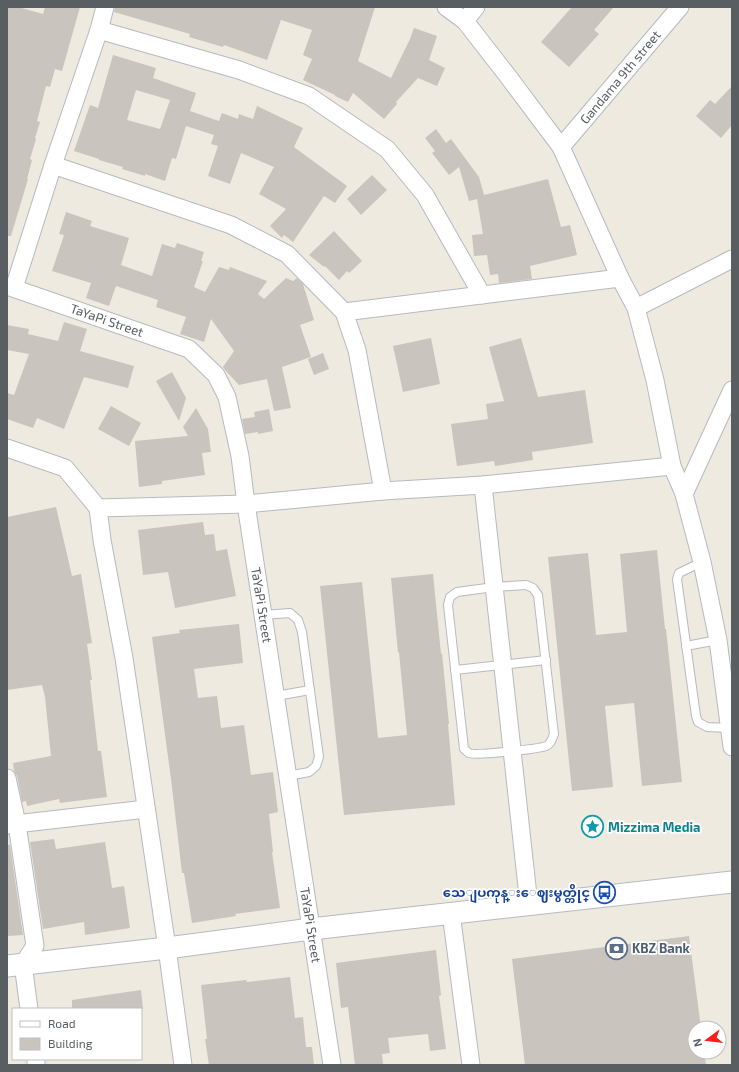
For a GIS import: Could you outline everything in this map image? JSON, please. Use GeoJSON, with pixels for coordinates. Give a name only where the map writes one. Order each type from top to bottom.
{"type":"FeatureCollection","features":[{"type":"Feature","properties":{"kind":"street"},"geometry":{"type":"LineString","coordinates":[[11,287],[99,30],[105,7]]}},
{"type":"Feature","properties":{"kind":"street"},"geometry":{"type":"LineString","coordinates":[[446,7],[465,21],[561,147],[620,278],[636,308],[655,380],[672,466],[684,494],[702,562],[718,640],[732,747]]}},
{"type":"Feature","properties":{"kind":"street"},"geometry":{"type":"LineString","coordinates":[[465,21],[476,7]]}},
{"type":"Feature","properties":{"kind":"street","name":"Gandama 9th street"},"geometry":{"type":"LineString","coordinates":[[561,147],[680,7]]}},
{"type":"Feature","properties":{"kind":"street"},"geometry":{"type":"LineString","coordinates":[[99,30],[239,70],[309,96],[387,150],[426,195],[482,295]]}},
{"type":"Feature","properties":{"kind":"street"},"geometry":{"type":"LineString","coordinates":[[53,165],[231,225],[287,254],[344,312],[357,350],[383,491]]}},
{"type":"Feature","properties":{"kind":"street"},"geometry":{"type":"LineString","coordinates":[[636,308],[732,259]]}},
{"type":"Feature","properties":{"kind":"street"},"geometry":{"type":"LineString","coordinates":[[344,312],[620,278]]}},
{"type":"Feature","properties":{"kind":"street","name":"TaYaPi Street"},"geometry":{"type":"LineString","coordinates":[[11,287],[190,349],[216,375],[227,397],[240,456],[246,504],[332,1065]]}},
{"type":"Feature","properties":{"kind":"street"},"geometry":{"type":"LineString","coordinates":[[684,494],[732,390]]}},
{"type":"Feature","properties":{"kind":"street"},"geometry":{"type":"LineString","coordinates":[[7,448],[66,468],[98,508],[102,540],[124,658],[183,1065]]}},
{"type":"Feature","properties":{"kind":"street"},"geometry":{"type":"LineString","coordinates":[[98,508],[246,504],[383,491],[483,485],[672,466]]}},
{"type":"Feature","properties":{"kind":"street"},"geometry":{"type":"LineString","coordinates":[[483,485],[529,905]]}},
{"type":"Feature","properties":{"kind":"street"},"geometry":{"type":"LineString","coordinates":[[7,778],[12,825],[35,946],[15,965]]}},
{"type":"Feature","properties":{"kind":"street"},"geometry":{"type":"LineString","coordinates":[[12,825],[146,809]]}},
{"type":"Feature","properties":{"kind":"street"},"geometry":{"type":"LineString","coordinates":[[15,965],[167,948],[311,928],[732,882]]}},
{"type":"Feature","properties":{"kind":"street"},"geometry":{"type":"LineString","coordinates":[[451,913],[471,1065]]}},
{"type":"Feature","properties":{"kind":"street"},"geometry":{"type":"LineString","coordinates":[[15,965],[29,1008]]}},
{"type":"Feature","properties":{"kind":"lane"},"geometry":{"type":"LineString","coordinates":[[702,562],[679,572],[677,579],[696,716],[698,722],[707,726],[730,728]]}},
{"type":"Feature","properties":{"kind":"lane"},"geometry":{"type":"LineString","coordinates":[[526,585],[533,588],[538,595],[554,734],[551,743],[545,747],[512,752],[477,754],[469,753],[464,749],[448,605],[450,597],[457,592],[494,587],[526,585]]}},
{"type":"Feature","properties":{"kind":"lane"},"geometry":{"type":"LineString","coordinates":[[263,614],[290,613],[298,620],[302,632],[319,758],[316,766],[309,772],[288,776]]}},
{"type":"Feature","properties":{"kind":"lane"},"geometry":{"type":"LineString","coordinates":[[686,646],[718,640]]}},
{"type":"Feature","properties":{"kind":"lane"},"geometry":{"type":"LineString","coordinates":[[455,670],[546,660]]}},
{"type":"Feature","properties":{"kind":"lane"},"geometry":{"type":"LineString","coordinates":[[276,696],[310,690]]}},
{"type":"Feature","properties":{"kind":"building"},"geometry":{"type":"Polygon","coordinates":[[[7,7],[18,7],[43,14],[45,7],[80,7],[62,71],[55,69],[50,87],[46,86],[37,121],[40,122],[30,159],[32,160],[28,179],[11,236],[7,236],[7,7]]]}},
{"type":"Feature","properties":{"kind":"building"},"geometry":{"type":"Polygon","coordinates":[[[115,7],[375,7],[358,61],[391,78],[414,28],[437,36],[429,60],[445,68],[437,86],[418,78],[396,102],[397,104],[384,119],[353,93],[348,102],[303,80],[312,59],[303,55],[312,30],[281,20],[267,60],[224,45],[223,47],[189,37],[190,34],[114,12],[115,7]]]}},
{"type":"Feature","properties":{"kind":"building"},"geometry":{"type":"Polygon","coordinates":[[[572,7],[614,7],[594,30],[599,34],[569,67],[541,42],[572,7]]]}},
{"type":"Feature","properties":{"kind":"building"},"geometry":{"type":"Polygon","coordinates":[[[113,55],[156,68],[153,78],[196,93],[190,111],[219,121],[222,113],[238,119],[239,114],[253,119],[257,106],[303,128],[294,147],[347,186],[335,203],[324,196],[293,242],[284,235],[282,238],[270,226],[286,209],[259,194],[274,167],[241,153],[230,184],[208,176],[218,146],[211,144],[214,135],[186,126],[176,159],[172,158],[165,181],[145,174],[145,176],[122,169],[123,167],[74,151],[90,105],[98,108],[113,55]],[[136,90],[127,120],[160,129],[170,100],[136,90]]]}},
{"type":"Feature","properties":{"kind":"building"},"geometry":{"type":"Polygon","coordinates":[[[732,86],[732,125],[721,138],[696,116],[710,100],[715,104],[732,86]]]}},
{"type":"Feature","properties":{"kind":"building"},"geometry":{"type":"Polygon","coordinates":[[[436,129],[446,143],[451,139],[479,177],[484,195],[548,179],[561,227],[570,225],[577,255],[530,266],[532,279],[499,283],[498,274],[490,275],[487,255],[474,256],[472,235],[483,234],[477,199],[469,201],[459,167],[449,175],[432,153],[435,151],[425,138],[436,129]]]}},
{"type":"Feature","properties":{"kind":"building"},"geometry":{"type":"Polygon","coordinates":[[[372,175],[387,190],[361,215],[347,199],[372,175]]]}},
{"type":"Feature","properties":{"kind":"building"},"geometry":{"type":"Polygon","coordinates":[[[66,212],[92,221],[90,226],[129,238],[121,265],[152,276],[162,244],[175,248],[177,243],[204,252],[201,261],[203,261],[194,287],[205,292],[219,267],[229,270],[230,267],[267,281],[258,294],[264,299],[286,278],[293,281],[297,278],[303,284],[314,320],[300,325],[311,357],[282,367],[291,408],[274,411],[267,379],[239,385],[225,370],[223,367],[234,351],[211,319],[204,342],[180,334],[186,317],[156,307],[158,300],[116,286],[109,306],[86,298],[91,283],[52,271],[64,235],[59,234],[66,212]]]}},
{"type":"Feature","properties":{"kind":"building"},"geometry":{"type":"Polygon","coordinates":[[[334,231],[362,261],[349,273],[347,271],[339,280],[325,266],[324,267],[309,255],[334,231]]]}},
{"type":"Feature","properties":{"kind":"building"},"geometry":{"type":"Polygon","coordinates":[[[64,322],[87,329],[80,351],[134,366],[128,388],[84,377],[64,429],[37,418],[33,428],[7,419],[7,393],[14,395],[29,354],[7,350],[7,325],[29,329],[28,334],[58,341],[64,322]]]}},
{"type":"Feature","properties":{"kind":"building"},"geometry":{"type":"Polygon","coordinates":[[[431,338],[440,384],[403,392],[393,346],[431,338]]]}},
{"type":"Feature","properties":{"kind":"building"},"geometry":{"type":"Polygon","coordinates":[[[521,338],[538,397],[585,390],[593,443],[532,452],[533,460],[495,466],[494,461],[457,466],[451,424],[488,419],[486,404],[504,401],[489,347],[521,338]]]}},
{"type":"Feature","properties":{"kind":"building"},"geometry":{"type":"Polygon","coordinates":[[[323,353],[329,369],[314,375],[308,359],[323,353]]]}},
{"type":"Feature","properties":{"kind":"building"},"geometry":{"type":"Polygon","coordinates":[[[172,372],[186,398],[179,421],[156,381],[172,372]]]}},
{"type":"Feature","properties":{"kind":"building"},"geometry":{"type":"Polygon","coordinates":[[[111,406],[141,423],[129,446],[98,429],[111,406]]]}},
{"type":"Feature","properties":{"kind":"building"},"geometry":{"type":"Polygon","coordinates":[[[196,408],[208,429],[211,452],[202,453],[205,475],[162,481],[162,484],[139,487],[135,441],[188,436],[183,427],[196,408]]]}},
{"type":"Feature","properties":{"kind":"building"},"geometry":{"type":"Polygon","coordinates":[[[269,409],[273,431],[258,434],[258,432],[245,434],[242,419],[255,417],[254,412],[269,409]]]}},
{"type":"Feature","properties":{"kind":"building"},"geometry":{"type":"Polygon","coordinates":[[[56,507],[72,576],[81,574],[92,643],[87,644],[92,680],[90,680],[98,751],[101,751],[107,797],[60,803],[59,799],[27,806],[26,801],[22,802],[13,763],[51,756],[45,697],[42,685],[7,690],[7,517],[56,507]]]}},
{"type":"Feature","properties":{"kind":"building"},"geometry":{"type":"Polygon","coordinates":[[[203,522],[205,535],[214,534],[216,551],[227,549],[236,596],[175,608],[168,572],[143,575],[138,530],[203,522]]]}},
{"type":"Feature","properties":{"kind":"building"},"geometry":{"type":"Polygon","coordinates":[[[657,550],[682,782],[642,786],[634,703],[605,706],[613,787],[572,791],[548,557],[588,553],[596,635],[627,632],[620,554],[657,550]]]}},
{"type":"Feature","properties":{"kind":"building"},"geometry":{"type":"Polygon","coordinates":[[[433,574],[449,724],[455,805],[344,815],[320,586],[362,582],[378,738],[407,735],[391,578],[433,574]]]}},
{"type":"Feature","properties":{"kind":"building"},"geometry":{"type":"Polygon","coordinates":[[[239,624],[243,663],[194,669],[198,698],[217,696],[221,728],[244,725],[251,775],[273,772],[278,812],[269,814],[272,852],[280,908],[235,914],[236,916],[192,923],[184,873],[182,873],[152,637],[180,633],[179,630],[239,624]]]}},
{"type":"Feature","properties":{"kind":"building"},"geometry":{"type":"Polygon","coordinates":[[[54,839],[56,849],[105,842],[112,888],[124,886],[130,928],[85,935],[84,922],[43,929],[30,842],[54,839]]]}},
{"type":"Feature","properties":{"kind":"building"},"geometry":{"type":"Polygon","coordinates":[[[7,845],[10,845],[23,935],[7,936],[7,845]]]}},
{"type":"Feature","properties":{"kind":"building"},"geometry":{"type":"Polygon","coordinates":[[[689,936],[700,1020],[687,1020],[687,1060],[705,1060],[706,1065],[525,1065],[512,959],[689,936]]]}},
{"type":"Feature","properties":{"kind":"building"},"geometry":{"type":"Polygon","coordinates":[[[436,950],[441,995],[439,996],[446,1049],[430,1051],[428,1034],[388,1038],[390,1053],[382,1054],[383,1065],[355,1065],[348,1007],[341,1008],[336,963],[436,950]]]}},
{"type":"Feature","properties":{"kind":"building"},"geometry":{"type":"Polygon","coordinates":[[[290,977],[295,1018],[303,1017],[306,1047],[312,1047],[314,1065],[209,1065],[205,1039],[207,1039],[201,985],[290,977]]]}},
{"type":"Feature","properties":{"kind":"building"},"geometry":{"type":"Polygon","coordinates":[[[141,990],[143,1009],[72,1008],[72,1000],[141,990]]]}},
{"type":"Feature","properties":{"kind":"place","name":"Mizzima Media"},"geometry":{"type":"Point","coordinates":[593,827]}},
{"type":"Feature","properties":{"kind":"place","name":"သေျပကုန္းေဈးမွတ္တိုင္"},"geometry":{"type":"Point","coordinates":[605,892]}},
{"type":"Feature","properties":{"kind":"place","name":"KBZ Bank"},"geometry":{"type":"Point","coordinates":[617,948]}}]}
